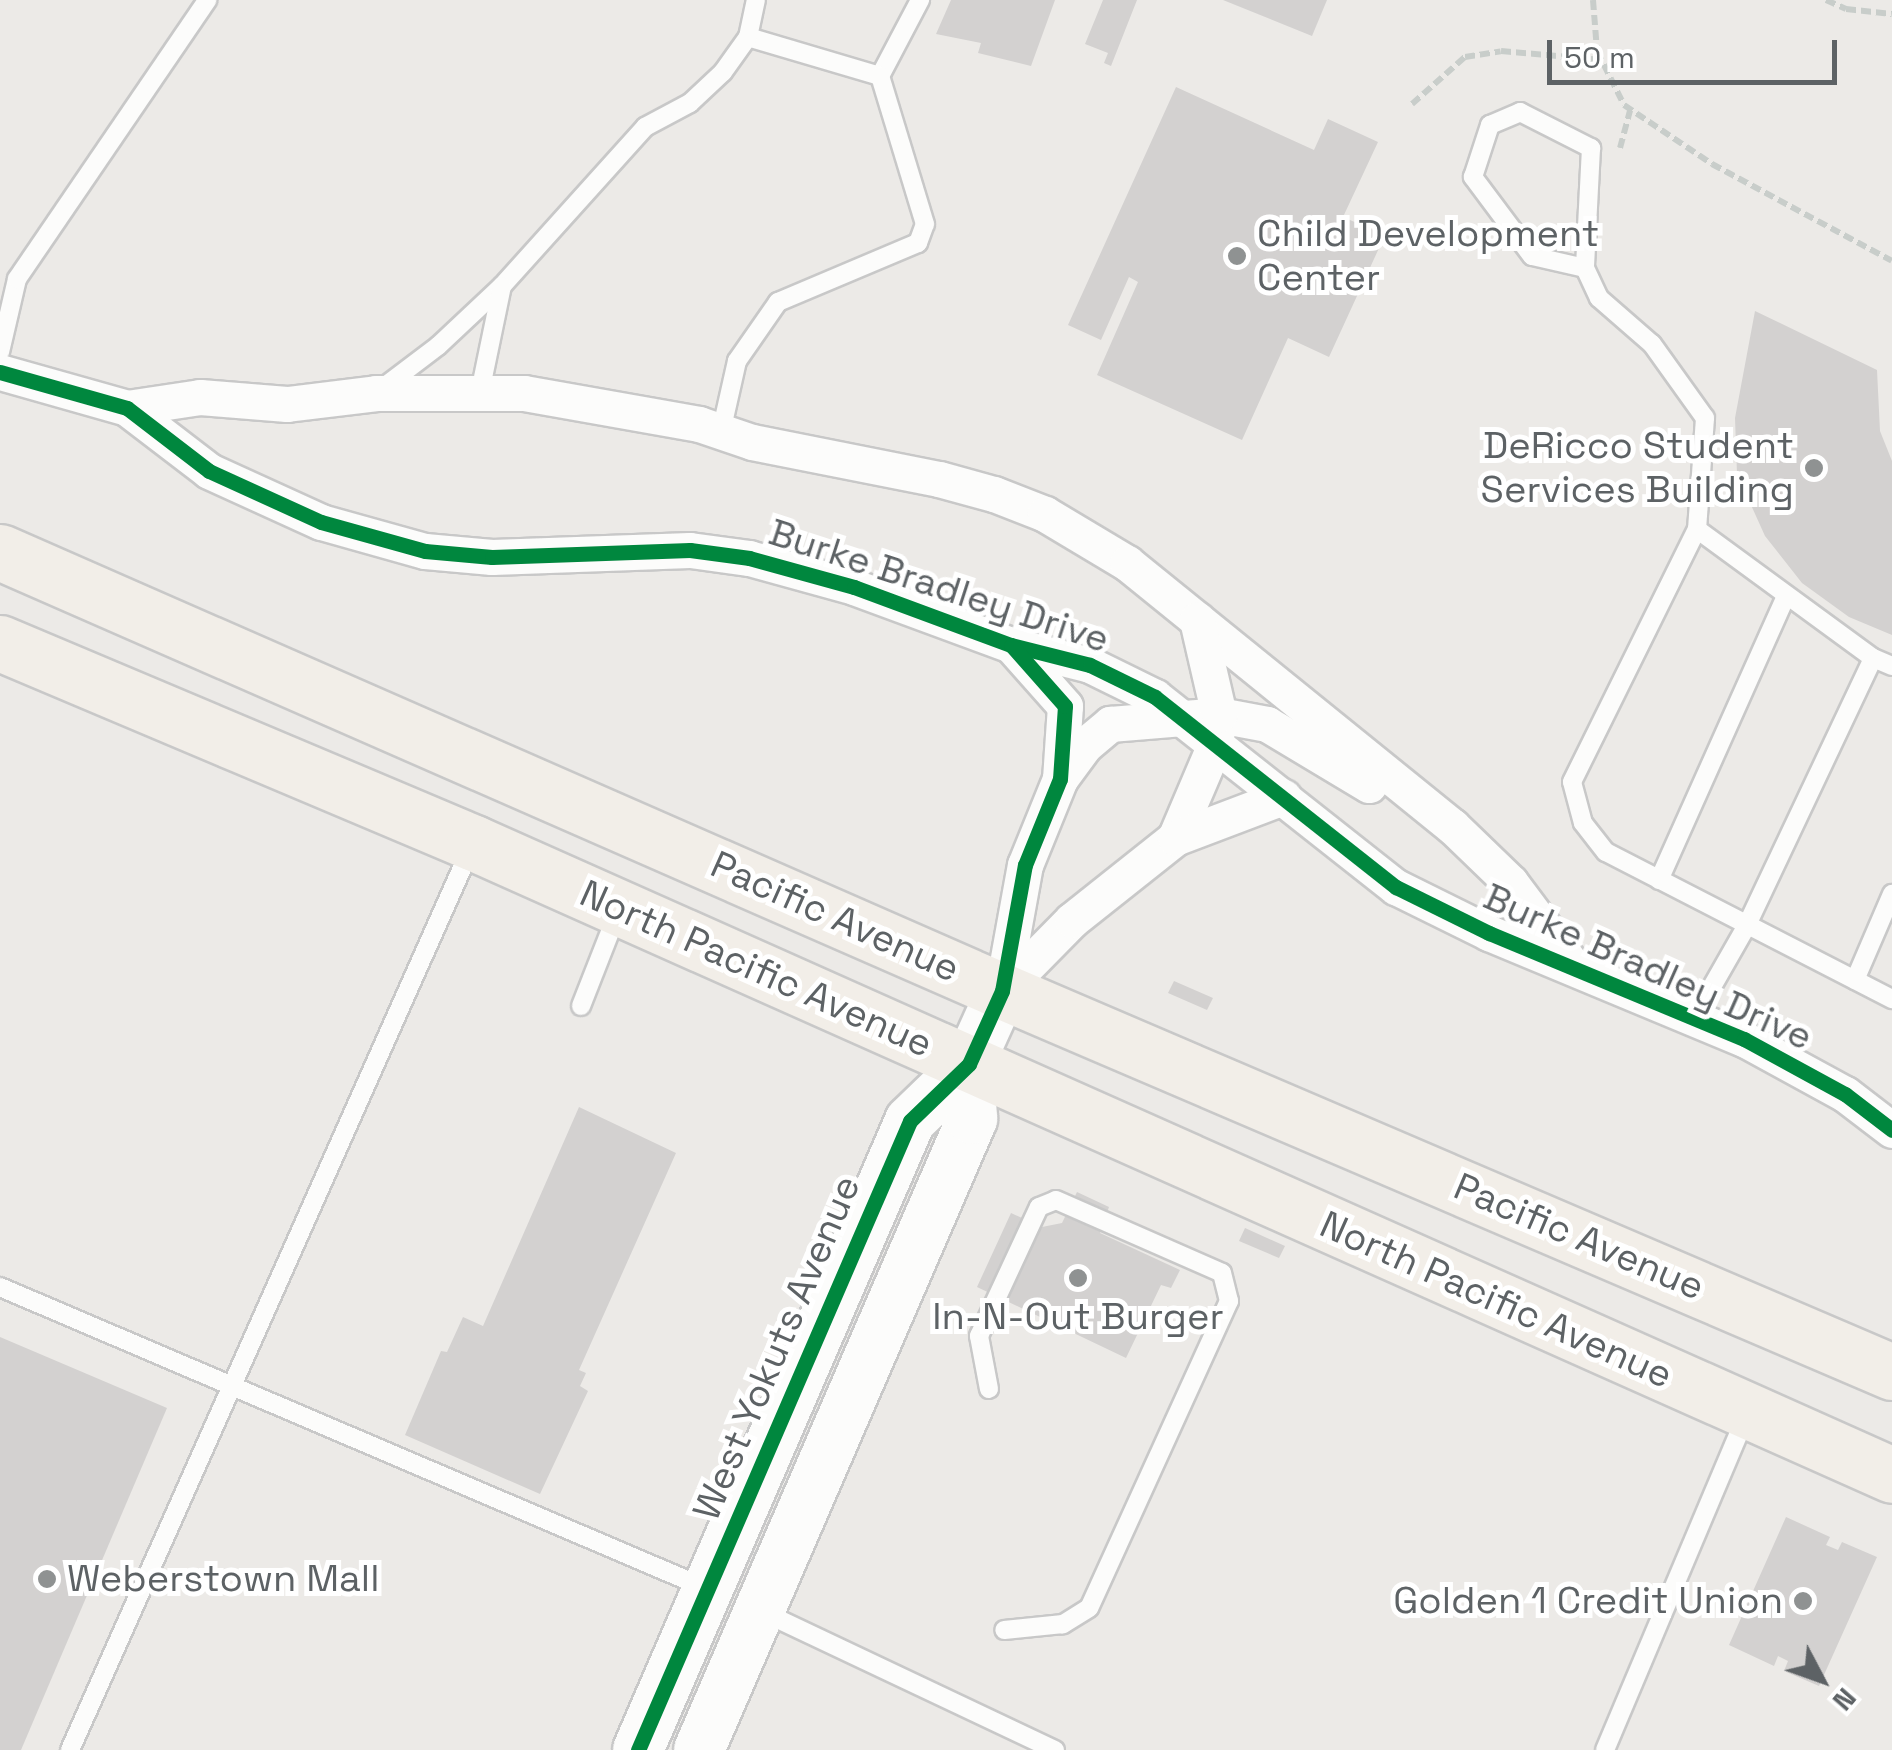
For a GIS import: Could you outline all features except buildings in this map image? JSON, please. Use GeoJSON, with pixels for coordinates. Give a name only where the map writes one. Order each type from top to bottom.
{"type":"FeatureCollection","features":[{"type":"Feature","properties":{"kind":"main road","name":"Pacific Avenue"},"geometry":{"type":"LineString","coordinates":[[0,552],[1002,990],[1892,1372]]}},
{"type":"Feature","properties":{"kind":"main road","name":"North Pacific Avenue"},"geometry":{"type":"LineString","coordinates":[[0,643],[474,843],[1892,1475]]}},
{"type":"Feature","properties":{"kind":"street","name":"Burke Bradley Drive"},"geometry":{"type":"LineString","coordinates":[[0,372],[127,408],[209,472],[321,522],[425,551],[492,557],[690,550],[750,558],[854,587],[1011,645],[1090,665],[1156,697],[1182,718],[1217,729],[1283,797],[1396,887],[1489,933],[1744,1039],[1845,1094],[1892,1130]]}},
{"type":"Feature","properties":{"kind":"street","name":"Burke Bradley Drive"},"geometry":{"type":"LineString","coordinates":[[127,408],[200,398],[287,404],[376,393],[480,392],[564,399],[994,494],[1092,540],[1426,805],[1510,882],[1572,966]]}},
{"type":"Feature","properties":{"kind":"street"},"geometry":{"type":"LineString","coordinates":[[1175,838],[1217,729],[1197,620]]}},
{"type":"Feature","properties":{"kind":"street"},"geometry":{"type":"LineString","coordinates":[[1011,645],[1065,706],[1060,779]]}},
{"type":"Feature","properties":{"kind":"street"},"geometry":{"type":"LineString","coordinates":[[1002,990],[1025,865],[1060,779],[1085,745],[1110,724],[1182,718]]}},
{"type":"Feature","properties":{"kind":"street"},"geometry":{"type":"LineString","coordinates":[[1217,729],[1268,724],[1385,796],[1426,805]]}},
{"type":"Feature","properties":{"kind":"street"},"geometry":{"type":"LineString","coordinates":[[1002,990],[1072,920],[1175,838],[1283,797]]}},
{"type":"Feature","properties":{"kind":"street","name":"West Yokuts Avenue"},"geometry":{"type":"LineString","coordinates":[[638,1750],[910,1121],[969,1064],[1002,990]]}},
{"type":"Feature","properties":{"kind":"street","name":"West Yokuts Avenue"},"geometry":{"type":"LineString","coordinates":[[699,1750],[762,1612],[972,1119],[969,1064]]}},
{"type":"Feature","properties":{"kind":"lane"},"geometry":{"type":"LineString","coordinates":[[0,352],[8,275],[207,0]]}},
{"type":"Feature","properties":{"kind":"lane"},"geometry":{"type":"LineString","coordinates":[[376,393],[438,346],[502,286],[644,128],[690,103],[723,72],[748,37],[756,0]]}},
{"type":"Feature","properties":{"kind":"lane"},"geometry":{"type":"LineString","coordinates":[[721,432],[737,362],[778,302],[918,243],[925,224],[880,76],[920,0]]}},
{"type":"Feature","properties":{"kind":"lane"},"geometry":{"type":"LineString","coordinates":[[748,37],[880,76]]}},
{"type":"Feature","properties":{"kind":"lane"},"geometry":{"type":"LineString","coordinates":[[1585,268],[1532,256],[1474,177],[1490,125],[1520,112],[1591,148],[1585,268],[1599,298],[1652,344],[1705,418],[1697,528],[1572,782],[1583,823],[1606,852],[1892,1000]]}},
{"type":"Feature","properties":{"kind":"lane"},"geometry":{"type":"LineString","coordinates":[[480,392],[502,286]]}},
{"type":"Feature","properties":{"kind":"lane"},"geometry":{"type":"LineString","coordinates":[[1697,528],[1873,658],[1892,666]]}},
{"type":"Feature","properties":{"kind":"lane"},"geometry":{"type":"LineString","coordinates":[[1659,880],[1786,596]]}},
{"type":"Feature","properties":{"kind":"lane"},"geometry":{"type":"LineString","coordinates":[[1693,1020],[1746,927],[1873,658]]}},
{"type":"Feature","properties":{"kind":"lane"},"geometry":{"type":"LineString","coordinates":[[70,1750],[474,843]]}},
{"type":"Feature","properties":{"kind":"lane"},"geometry":{"type":"LineString","coordinates":[[1855,980],[1892,894]]}},
{"type":"Feature","properties":{"kind":"lane"},"geometry":{"type":"LineString","coordinates":[[581,1006],[619,908]]}},
{"type":"Feature","properties":{"kind":"lane"},"geometry":{"type":"LineString","coordinates":[[990,1389],[980,1336],[1039,1207],[1056,1200],[1222,1273],[1229,1301],[1089,1608],[1063,1624],[1004,1630]]}},
{"type":"Feature","properties":{"kind":"lane"},"geometry":{"type":"LineString","coordinates":[[0,1287],[708,1589]]}},
{"type":"Feature","properties":{"kind":"lane"},"geometry":{"type":"LineString","coordinates":[[1605,1750],[1748,1412]]}},
{"type":"Feature","properties":{"kind":"lane"},"geometry":{"type":"LineString","coordinates":[[762,1612],[1056,1750]]}},
{"type":"Feature","properties":{"kind":"path"},"geometry":{"type":"LineString","coordinates":[[1593,0],[1602,60],[1630,110],[1712,164],[1892,261]]}},
{"type":"Feature","properties":{"kind":"path"},"geometry":{"type":"LineString","coordinates":[[1826,0],[1846,9],[1892,14]]}},
{"type":"Feature","properties":{"kind":"path"},"geometry":{"type":"LineString","coordinates":[[1412,104],[1465,57],[1501,51],[1602,60]]}},
{"type":"Feature","properties":{"kind":"path"},"geometry":{"type":"LineString","coordinates":[[1618,155],[1630,110]]}},
{"type":"Feature","properties":{"kind":"cycle path"},"geometry":{"type":"LineString","coordinates":[[0,372],[127,408],[209,471],[321,522],[425,551],[492,557],[690,550],[749,558],[854,587],[1011,645],[1090,665],[1155,697],[1396,887],[1489,933],[1744,1039],[1845,1094],[1892,1130]]}},
{"type":"Feature","properties":{"kind":"cycle path"},"geometry":{"type":"LineString","coordinates":[[638,1750],[910,1121],[969,1064],[1002,991],[1025,865],[1060,779],[1065,706],[1011,645]]}},
{"type":"Feature","properties":{"kind":"place","name":"Child Development Center"},"geometry":{"type":"Point","coordinates":[1237,256]}},
{"type":"Feature","properties":{"kind":"place","name":"DeRicco Student Services Building"},"geometry":{"type":"Point","coordinates":[1814,468]}},
{"type":"Feature","properties":{"kind":"place","name":"In-N-Out Burger"},"geometry":{"type":"Point","coordinates":[1078,1278]}},
{"type":"Feature","properties":{"kind":"place","name":"Weberstown Mall"},"geometry":{"type":"Point","coordinates":[47,1579]}},
{"type":"Feature","properties":{"kind":"place","name":"Golden 1 Credit Union"},"geometry":{"type":"Point","coordinates":[1803,1601]}}]}
